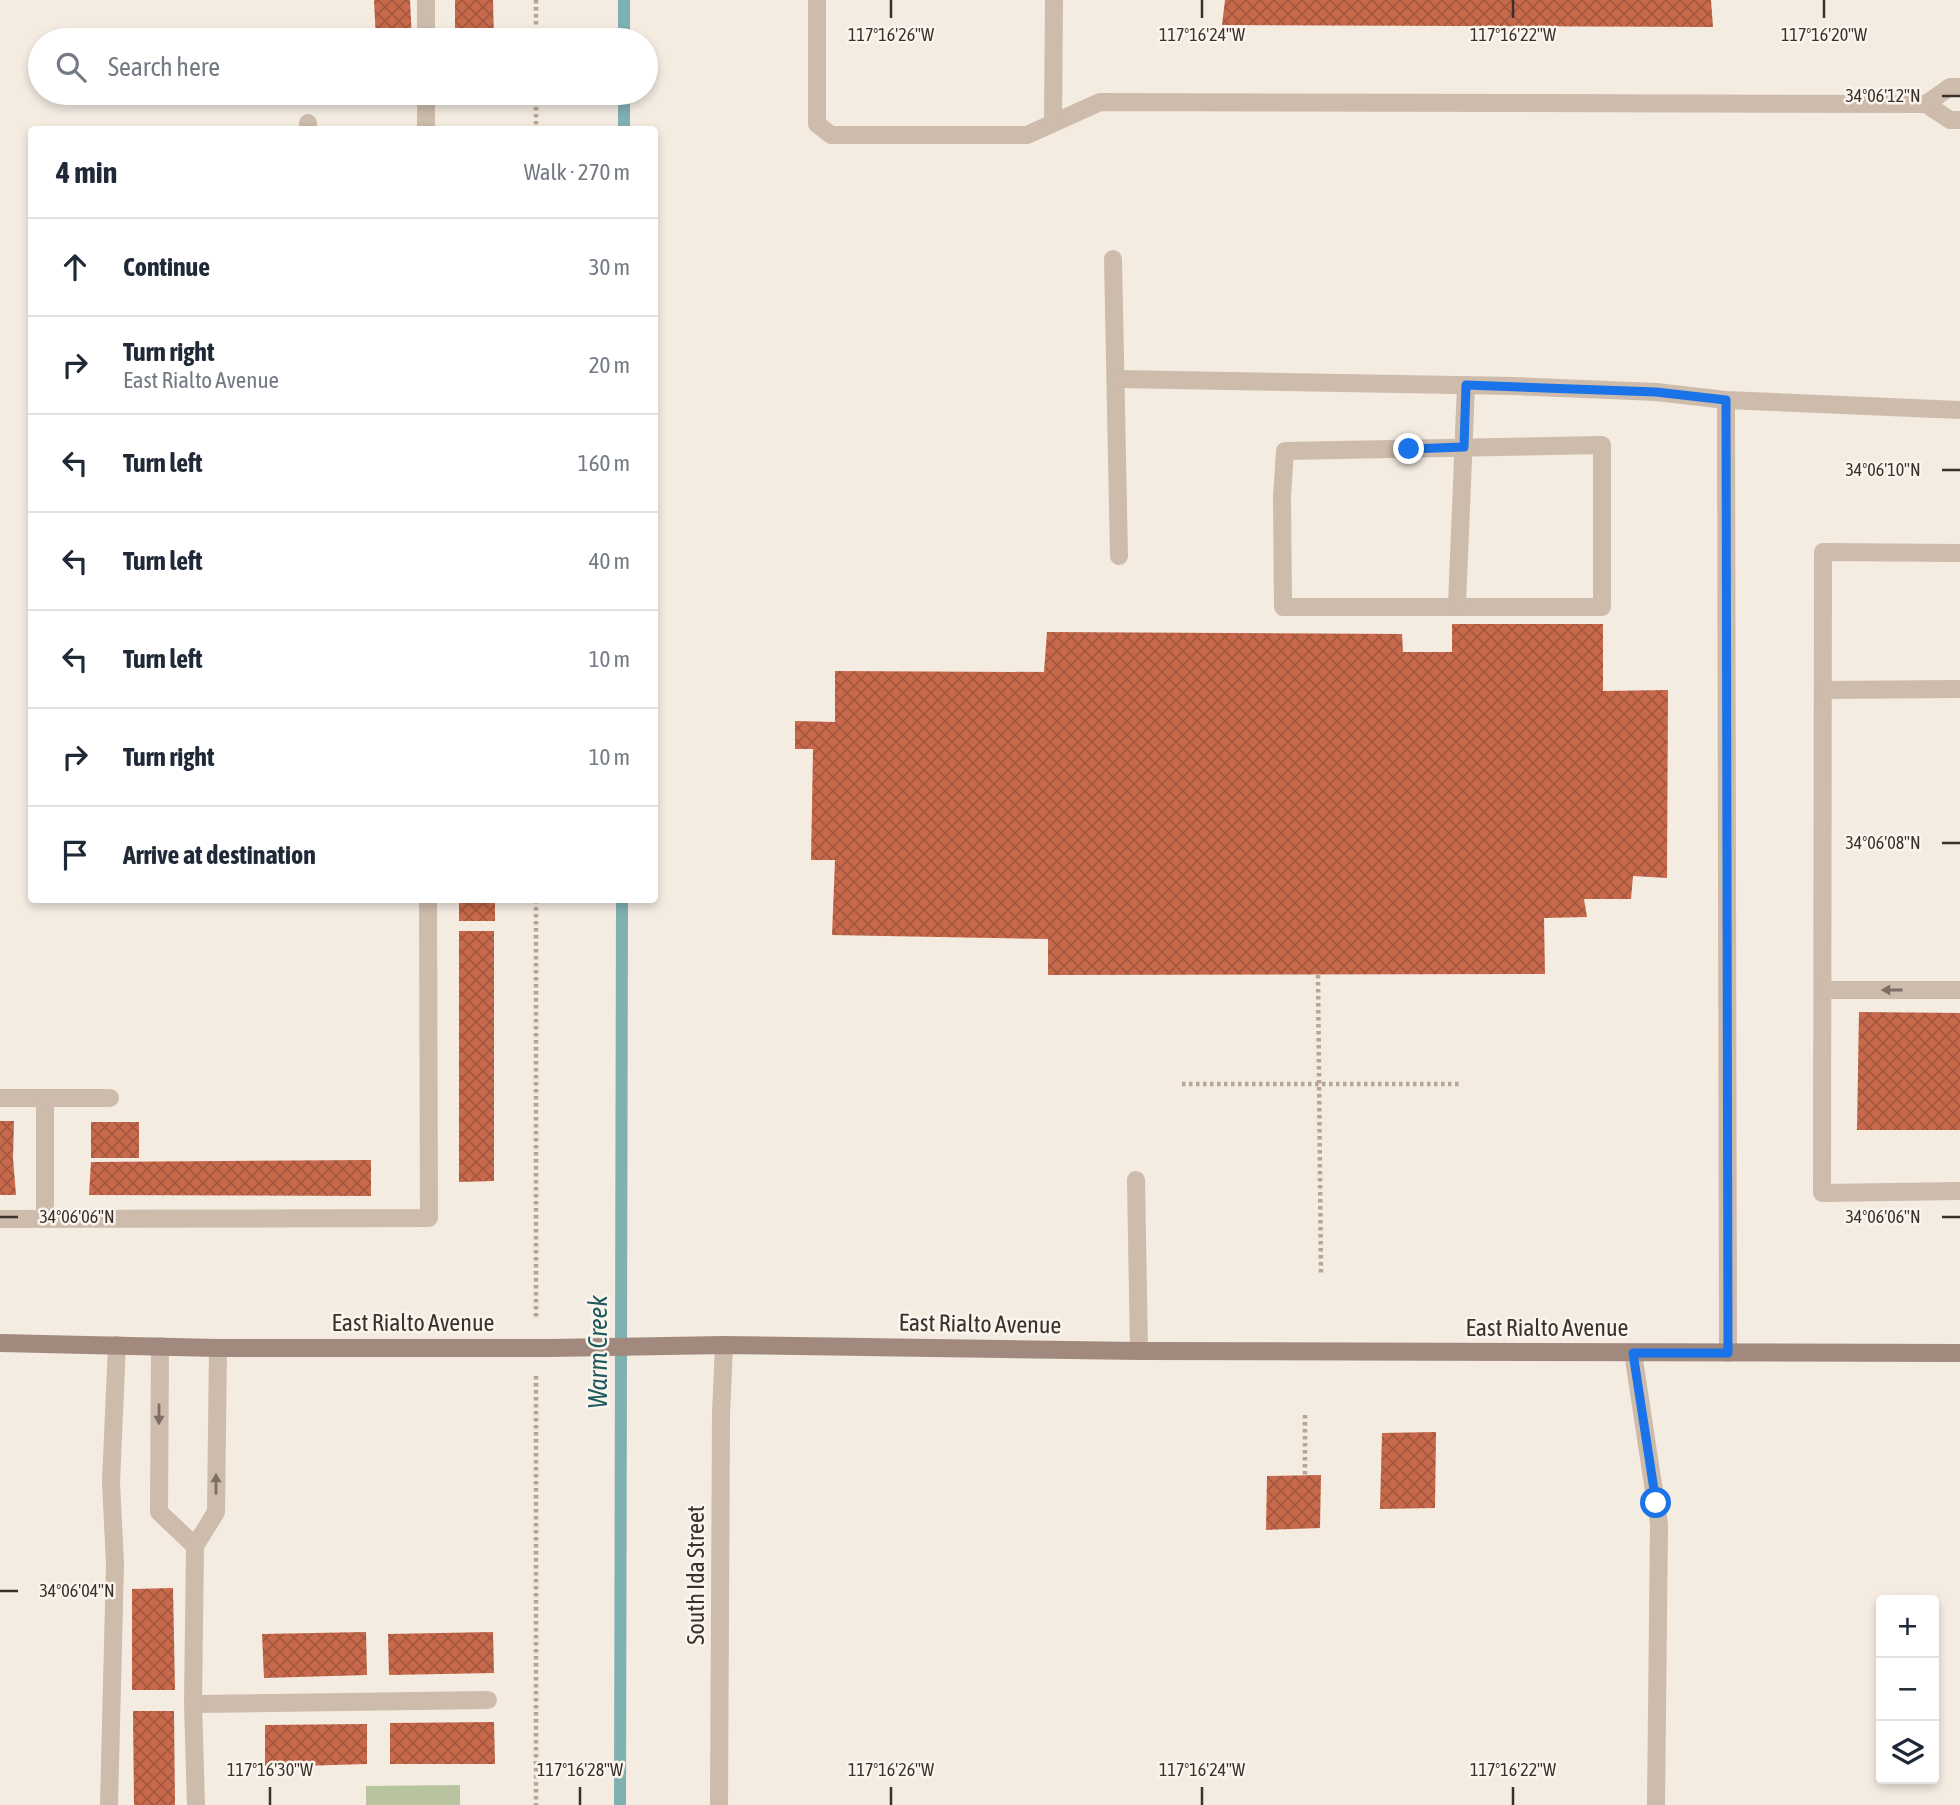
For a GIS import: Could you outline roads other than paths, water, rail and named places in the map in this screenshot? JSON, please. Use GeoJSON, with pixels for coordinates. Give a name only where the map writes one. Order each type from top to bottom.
{"type":"FeatureCollection","features":[{"type":"Feature","properties":{"kind":"street","name":"East Rialto Avenue"},"geometry":{"type":"LineString","coordinates":[[0,1343],[218,1348],[724,1345],[1139,1351],[1960,1353]]}},
{"type":"Feature","properties":{"kind":"lane"},"geometry":{"type":"LineString","coordinates":[[426,0],[426,28]]}},
{"type":"Feature","properties":{"kind":"lane"},"geometry":{"type":"LineString","coordinates":[[817,0],[817,124],[831,135],[1027,135],[1100,102],[1926,104],[1950,120],[1960,120]]}},
{"type":"Feature","properties":{"kind":"lane"},"geometry":{"type":"LineString","coordinates":[[1054,0],[1054,123]]}},
{"type":"Feature","properties":{"kind":"lane"},"geometry":{"type":"LineString","coordinates":[[1926,104],[1950,88],[1960,88]]}},
{"type":"Feature","properties":{"kind":"lane"},"geometry":{"type":"LineString","coordinates":[[426,105],[426,126]]}},
{"type":"Feature","properties":{"kind":"lane"},"geometry":{"type":"LineString","coordinates":[[1113,259],[1119,556]]}},
{"type":"Feature","properties":{"kind":"lane"},"geometry":{"type":"LineString","coordinates":[[1117,379],[1466,385],[1656,392],[1726,400],[1960,410]]}},
{"type":"Feature","properties":{"kind":"lane"},"geometry":{"type":"LineString","coordinates":[[1457,605],[1466,385]]}},
{"type":"Feature","properties":{"kind":"lane"},"geometry":{"type":"LineString","coordinates":[[1726,400],[1728,1353]]}},
{"type":"Feature","properties":{"kind":"lane"},"geometry":{"type":"LineString","coordinates":[[1602,444],[1602,607],[1283,607],[1282,496],[1285,451],[1464,447],[1602,444]]}},
{"type":"Feature","properties":{"kind":"lane"},"geometry":{"type":"LineString","coordinates":[[1960,553],[1823,552],[1822,1192],[1960,1191]]}},
{"type":"Feature","properties":{"kind":"lane"},"geometry":{"type":"LineString","coordinates":[[1823,690],[1960,689]]}},
{"type":"Feature","properties":{"kind":"lane"},"geometry":{"type":"LineString","coordinates":[[0,1219],[429,1218],[428,903]]}},
{"type":"Feature","properties":{"kind":"lane"},"geometry":{"type":"LineString","coordinates":[[1823,990],[1960,990]]}},
{"type":"Feature","properties":{"kind":"lane"},"geometry":{"type":"LineString","coordinates":[[0,1098],[110,1098]]}},
{"type":"Feature","properties":{"kind":"lane"},"geometry":{"type":"LineString","coordinates":[[45,1098],[45,1219]]}},
{"type":"Feature","properties":{"kind":"lane"},"geometry":{"type":"LineString","coordinates":[[1136,1180],[1139,1351]]}},
{"type":"Feature","properties":{"kind":"lane"},"geometry":{"type":"LineString","coordinates":[[109,1805],[115,1564],[111,1482],[117,1345]]}},
{"type":"Feature","properties":{"kind":"lane","name":"South Ida Street"},"geometry":{"type":"LineString","coordinates":[[719,1805],[720,1414],[724,1345]]}},
{"type":"Feature","properties":{"kind":"lane"},"geometry":{"type":"LineString","coordinates":[[160,1346],[159,1512],[195,1546]]}},
{"type":"Feature","properties":{"kind":"lane"},"geometry":{"type":"LineString","coordinates":[[196,1805],[195,1546],[216,1512],[218,1348]]}},
{"type":"Feature","properties":{"kind":"lane"},"geometry":{"type":"LineString","coordinates":[[1633,1353],[1660,1524],[1656,1805]]}},
{"type":"Feature","properties":{"kind":"lane"},"geometry":{"type":"LineString","coordinates":[[194,1704],[488,1700]]}},
{"type":"Feature","properties":{"kind":"waterway","name":"Warm Creek"},"geometry":{"type":"LineString","coordinates":[[624,0],[624,28]]}},
{"type":"Feature","properties":{"kind":"waterway","name":"Warm Creek"},"geometry":{"type":"LineString","coordinates":[[624,105],[624,126]]}},
{"type":"Feature","properties":{"kind":"waterway","name":"Warm Creek"},"geometry":{"type":"LineString","coordinates":[[620,1805],[622,903]]}}]}
